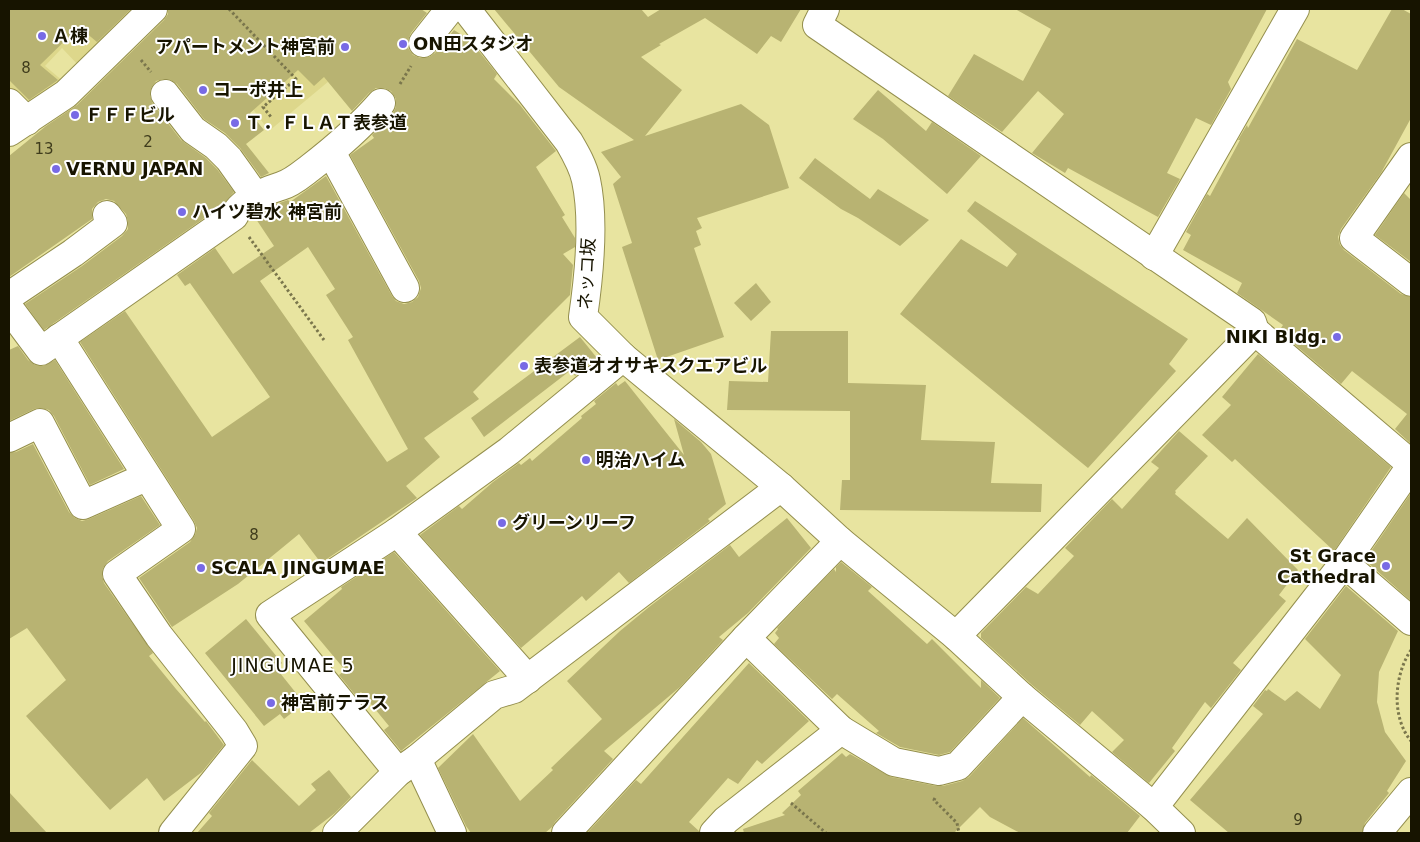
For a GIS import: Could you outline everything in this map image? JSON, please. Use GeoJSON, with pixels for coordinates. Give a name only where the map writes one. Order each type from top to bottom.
{"type":"FeatureCollection","features":[{"type":"Feature","properties":{"kind":"street"},"geometry":{"type":"LineString","coordinates":[[15,118],[52,104],[77,84],[153,9]]}},
{"type":"Feature","properties":{"kind":"street"},"geometry":{"type":"LineString","coordinates":[[423,43],[450,9]]}},
{"type":"Feature","properties":{"kind":"street","name":"ネッコ坂"},"geometry":{"type":"LineString","coordinates":[[466,9],[569,142],[579,160],[586,180],[589,213],[590,273],[583,317],[623,357],[781,487],[840,541],[956,636],[1022,697],[1154,807],[1181,833]]}},
{"type":"Feature","properties":{"kind":"street"},"geometry":{"type":"LineString","coordinates":[[825,9],[817,25],[1252,322],[1255,331],[1411,465],[1344,563],[1154,807]]}},
{"type":"Feature","properties":{"kind":"street"},"geometry":{"type":"LineString","coordinates":[[1154,256],[1295,9]]}},
{"type":"Feature","properties":{"kind":"street"},"geometry":{"type":"LineString","coordinates":[[165,94],[193,130],[216,146],[229,159],[256,197]]}},
{"type":"Feature","properties":{"kind":"street"},"geometry":{"type":"LineString","coordinates":[[9,308],[42,351],[234,216],[237,211],[256,197],[292,180],[331,152],[362,125],[381,103]]}},
{"type":"Feature","properties":{"kind":"street"},"geometry":{"type":"LineString","coordinates":[[331,152],[405,288]]}},
{"type":"Feature","properties":{"kind":"street"},"geometry":{"type":"LineString","coordinates":[[1411,157],[1354,238],[1411,282]]}},
{"type":"Feature","properties":{"kind":"street"},"geometry":{"type":"LineString","coordinates":[[9,296],[73,253],[113,223],[107,215]]}},
{"type":"Feature","properties":{"kind":"street"},"geometry":{"type":"LineString","coordinates":[[956,636],[1255,331]]}},
{"type":"Feature","properties":{"kind":"street"},"geometry":{"type":"LineString","coordinates":[[59,338],[146,477],[181,529],[117,574],[159,636],[243,746],[173,833]]}},
{"type":"Feature","properties":{"kind":"street"},"geometry":{"type":"LineString","coordinates":[[452,833],[408,766],[270,615],[397,532],[509,451],[623,357]]}},
{"type":"Feature","properties":{"kind":"street"},"geometry":{"type":"LineString","coordinates":[[9,438],[40,423],[84,505],[146,477]]}},
{"type":"Feature","properties":{"kind":"street"},"geometry":{"type":"LineString","coordinates":[[337,833],[408,766],[494,695],[514,689],[528,679],[781,487]]}},
{"type":"Feature","properties":{"kind":"street"},"geometry":{"type":"LineString","coordinates":[[397,532],[528,679]]}},
{"type":"Feature","properties":{"kind":"street"},"geometry":{"type":"LineString","coordinates":[[566,833],[746,638],[840,541]]}},
{"type":"Feature","properties":{"kind":"street"},"geometry":{"type":"LineString","coordinates":[[1344,563],[1411,621]]}},
{"type":"Feature","properties":{"kind":"street"},"geometry":{"type":"LineString","coordinates":[[746,638],[841,730],[894,762],[939,771],[958,766],[1022,697]]}},
{"type":"Feature","properties":{"kind":"street"},"geometry":{"type":"LineString","coordinates":[[714,833],[726,820],[841,730]]}},
{"type":"Feature","properties":{"kind":"street"},"geometry":{"type":"LineString","coordinates":[[1377,833],[1410,795]]}},
{"type":"Feature","properties":{"kind":"path"},"geometry":{"type":"LineString","coordinates":[[229,9],[296,79],[263,107],[271,117]]}},
{"type":"Feature","properties":{"kind":"path"},"geometry":{"type":"LineString","coordinates":[[381,103],[387,100],[406,76],[423,43]]}},
{"type":"Feature","properties":{"kind":"path"},"geometry":{"type":"LineString","coordinates":[[234,216],[324,340]]}},
{"type":"Feature","properties":{"kind":"path"},"geometry":{"type":"LineString","coordinates":[[1411,650],[1404,661],[1397,686],[1399,713],[1404,733],[1411,741]]}},
{"type":"Feature","properties":{"kind":"path"},"geometry":{"type":"LineString","coordinates":[[950,768],[934,800],[957,824],[959,833]]}},
{"type":"Feature","properties":{"kind":"path"},"geometry":{"type":"LineString","coordinates":[[770,786],[826,833]]}},
{"type":"Feature","properties":{"kind":"shaded area"},"geometry":{"type":"Polygon","coordinates":[[[9,9],[141,9],[80,67],[62,48],[45,66],[64,82],[31,109],[9,91],[9,9]]]}},
{"type":"Feature","properties":{"kind":"shaded area"},"geometry":{"type":"Polygon","coordinates":[[[180,9],[334,9],[311,30],[347,66],[269,131],[180,9]]]}},
{"type":"Feature","properties":{"kind":"building","name":"Ａ棟"},"geometry":{"type":"Polygon","coordinates":[[[9,9],[131,9],[97,42],[79,27],[40,65],[58,80],[29,100],[9,80],[9,9]]]}},
{"type":"Feature","properties":{"kind":"building"},"geometry":{"type":"Polygon","coordinates":[[[168,9],[421,9],[427,13],[411,33],[408,40],[408,48],[413,55],[420,58],[429,57],[435,53],[454,30],[470,40],[497,74],[494,79],[520,105],[556,151],[536,167],[565,215],[562,217],[575,238],[575,247],[563,254],[573,265],[570,295],[473,392],[479,399],[424,438],[440,457],[406,486],[417,498],[321,563],[299,534],[238,584],[172,627],[139,578],[190,542],[197,528],[80,342],[125,311],[212,437],[270,397],[190,283],[185,286],[177,275],[215,248],[233,274],[274,246],[254,216],[274,205],[288,200],[290,202],[326,176],[396,301],[404,304],[412,302],[418,297],[421,288],[419,281],[350,155],[374,138],[372,135],[393,113],[396,107],[396,99],[391,91],[384,88],[376,88],[352,111],[324,77],[314,86],[298,70],[250,113],[264,130],[246,144],[269,173],[261,177],[240,148],[225,133],[204,119],[177,84],[171,80],[163,79],[156,81],[151,88],[150,96],[153,104],[181,140],[206,158],[234,192],[223,205],[44,330],[25,304],[82,266],[122,236],[128,229],[128,221],[126,214],[114,201],[106,199],[98,202],[92,209],[92,219],[9,277],[9,156],[46,126],[77,105],[168,14],[168,9]],[[308,247],[260,281],[387,462],[408,449],[348,340],[353,337],[326,295],[335,289],[308,247]]]}},
{"type":"Feature","properties":{"kind":"building"},"geometry":{"type":"Polygon","coordinates":[[[494,9],[641,9],[648,17],[661,9],[801,9],[781,42],[771,36],[757,54],[705,18],[659,44],[661,45],[641,57],[682,90],[645,136],[741,104],[769,125],[789,188],[697,218],[702,228],[696,231],[701,245],[694,248],[724,337],[658,360],[622,247],[632,243],[613,184],[621,177],[601,152],[634,140],[559,87],[494,9]]]}},
{"type":"Feature","properties":{"kind":"building"},"geometry":{"type":"Polygon","coordinates":[[[1015,9],[1267,9],[1228,82],[1231,89],[1211,125],[1196,118],[1167,173],[1180,179],[1158,217],[1068,168],[1065,173],[1032,153],[1064,114],[1038,91],[1002,132],[948,96],[974,54],[1023,81],[1051,29],[1015,9]]]}},
{"type":"Feature","properties":{"kind":"building"},"geometry":{"type":"Polygon","coordinates":[[[1392,9],[1402,9],[1411,14],[1411,118],[1381,173],[1341,229],[1338,237],[1340,245],[1344,250],[1401,294],[1411,297],[1411,444],[1395,429],[1407,414],[1352,371],[1341,384],[1279,331],[1283,325],[1237,293],[1242,283],[1183,250],[1191,235],[1186,232],[1207,194],[1210,196],[1240,140],[1238,140],[1247,125],[1248,128],[1297,39],[1357,70],[1392,9]]]}},
{"type":"Feature","properties":{"kind":"building"},"geometry":{"type":"Polygon","coordinates":[[[878,90],[926,131],[932,122],[981,156],[947,194],[883,139],[853,119],[878,90]]]}},
{"type":"Feature","properties":{"kind":"building"},"geometry":{"type":"Polygon","coordinates":[[[815,158],[870,199],[878,189],[929,220],[900,246],[841,209],[799,178],[815,158]]]}},
{"type":"Feature","properties":{"kind":"building"},"geometry":{"type":"Polygon","coordinates":[[[1404,193],[1411,200],[1411,262],[1375,235],[1404,193]]]}},
{"type":"Feature","properties":{"kind":"building"},"geometry":{"type":"Polygon","coordinates":[[[975,201],[1188,339],[1169,364],[1176,371],[1088,468],[900,314],[961,239],[1007,267],[1017,254],[967,211],[975,201]]]}},
{"type":"Feature","properties":{"kind":"building"},"geometry":{"type":"Polygon","coordinates":[[[756,283],[771,302],[751,321],[734,303],[756,283]]]}},
{"type":"Feature","properties":{"kind":"building"},"geometry":{"type":"Polygon","coordinates":[[[771,331],[848,331],[848,383],[926,385],[921,440],[995,442],[991,483],[1042,484],[1041,512],[840,510],[842,480],[850,480],[850,411],[727,410],[729,381],[768,382],[771,331]]]}},
{"type":"Feature","properties":{"kind":"building"},"geometry":{"type":"Polygon","coordinates":[[[580,337],[597,358],[575,376],[571,370],[484,437],[471,418],[580,337]]]}},
{"type":"Feature","properties":{"kind":"building"},"geometry":{"type":"Polygon","coordinates":[[[18,346],[28,360],[35,365],[43,366],[55,360],[124,469],[90,485],[54,416],[49,410],[34,409],[9,421],[9,350],[18,346]]]}},
{"type":"Feature","properties":{"kind":"building"},"geometry":{"type":"Polygon","coordinates":[[[1258,354],[1391,467],[1334,551],[1235,459],[1232,462],[1202,435],[1231,405],[1222,397],[1258,354]]]}},
{"type":"Feature","properties":{"kind":"building"},"geometry":{"type":"Polygon","coordinates":[[[625,381],[684,455],[674,419],[701,442],[711,454],[726,504],[708,519],[710,521],[629,583],[619,572],[586,601],[582,596],[521,648],[420,535],[459,506],[462,509],[493,482],[519,463],[521,465],[530,458],[532,461],[582,418],[581,416],[596,404],[594,401],[616,383],[618,386],[625,381]]]}},
{"type":"Feature","properties":{"kind":"building"},"geometry":{"type":"Polygon","coordinates":[[[1179,431],[1208,456],[1175,491],[1175,494],[1228,539],[1247,518],[1298,570],[1279,595],[1286,601],[1233,663],[1241,670],[1211,708],[1205,702],[1172,748],[1175,751],[1149,783],[1112,752],[1124,740],[1092,711],[1080,725],[1032,685],[981,638],[981,633],[1026,587],[1038,594],[1074,556],[1065,548],[1112,499],[1122,509],[1159,468],[1151,462],[1179,431]]]}},
{"type":"Feature","properties":{"kind":"building"},"geometry":{"type":"Polygon","coordinates":[[[33,444],[69,512],[75,518],[82,521],[89,519],[141,496],[160,525],[108,561],[103,568],[102,576],[104,583],[153,653],[149,656],[206,721],[224,745],[202,772],[164,801],[147,778],[110,810],[26,716],[66,680],[27,628],[9,639],[9,453],[16,452],[33,444]]]}},
{"type":"Feature","properties":{"kind":"building","name":"St Grace Cathedral"},"geometry":{"type":"Polygon","coordinates":[[[1411,493],[1411,601],[1365,560],[1411,493]]]}},
{"type":"Feature","properties":{"kind":"building"},"geometry":{"type":"Polygon","coordinates":[[[787,518],[811,548],[748,613],[719,637],[723,640],[680,687],[604,751],[613,759],[552,827],[545,833],[471,833],[438,768],[473,734],[520,801],[602,719],[567,681],[620,631],[730,545],[739,557],[787,518]]]}},
{"type":"Feature","properties":{"kind":"building"},"geometry":{"type":"Polygon","coordinates":[[[394,552],[500,671],[401,751],[384,730],[389,726],[361,692],[356,696],[339,675],[345,670],[304,621],[342,589],[341,587],[394,552]]]}},
{"type":"Feature","properties":{"kind":"building"},"geometry":{"type":"Polygon","coordinates":[[[841,562],[872,587],[868,591],[927,644],[932,639],[981,688],[981,680],[1000,698],[950,752],[939,755],[900,747],[876,733],[879,731],[837,694],[832,699],[774,644],[779,638],[775,633],[777,628],[834,569],[836,572],[836,567],[841,562]]]}},
{"type":"Feature","properties":{"kind":"building"},"geometry":{"type":"Polygon","coordinates":[[[1346,586],[1398,631],[1379,672],[1377,702],[1385,732],[1406,761],[1387,791],[1389,793],[1365,823],[1362,833],[1229,833],[1190,800],[1263,714],[1253,706],[1265,690],[1267,691],[1268,689],[1285,701],[1297,691],[1320,709],[1341,675],[1305,639],[1346,586]]]}},
{"type":"Feature","properties":{"kind":"building"},"geometry":{"type":"Polygon","coordinates":[[[246,619],[282,663],[276,668],[304,703],[284,719],[280,714],[264,726],[205,653],[246,619]]]}},
{"type":"Feature","properties":{"kind":"building"},"geometry":{"type":"Polygon","coordinates":[[[749,663],[809,721],[762,764],[757,760],[738,784],[728,778],[689,822],[699,833],[587,833],[636,780],[641,784],[749,663]]]}},
{"type":"Feature","properties":{"kind":"building"},"geometry":{"type":"Polygon","coordinates":[[[1023,718],[1090,777],[1091,775],[1140,816],[1127,833],[1020,833],[990,817],[980,807],[954,833],[744,833],[743,829],[785,815],[782,813],[801,795],[798,791],[842,753],[846,757],[850,754],[891,777],[943,786],[969,777],[1023,718]]]}},
{"type":"Feature","properties":{"kind":"building"},"geometry":{"type":"Polygon","coordinates":[[[252,760],[299,806],[316,790],[311,784],[329,770],[351,797],[335,813],[309,833],[197,833],[212,816],[209,813],[252,760]]]}},
{"type":"Feature","properties":{"kind":"building"},"geometry":{"type":"Polygon","coordinates":[[[9,792],[47,833],[9,833],[9,792]]]}},
{"type":"Feature","properties":{"kind":"place","name":"Ａ棟"},"geometry":{"type":"Point","coordinates":[42,36]}},
{"type":"Feature","properties":{"kind":"place","name":"ON田スタジオ"},"geometry":{"type":"Point","coordinates":[403,44]}},
{"type":"Feature","properties":{"kind":"place","name":"アパートメント神宮前"},"geometry":{"type":"Point","coordinates":[345,47]}},
{"type":"Feature","properties":{"kind":"place","name":"コーポ井上"},"geometry":{"type":"Point","coordinates":[203,90]}},
{"type":"Feature","properties":{"kind":"place","name":"ＦＦＦビル"},"geometry":{"type":"Point","coordinates":[75,115]}},
{"type":"Feature","properties":{"kind":"place","name":"Ｔ．ＦＬＡＴ表参道"},"geometry":{"type":"Point","coordinates":[235,123]}},
{"type":"Feature","properties":{"kind":"place","name":"VERNU JAPAN"},"geometry":{"type":"Point","coordinates":[56,169]}},
{"type":"Feature","properties":{"kind":"place","name":"ハイツ碧水 神宮前"},"geometry":{"type":"Point","coordinates":[182,212]}},
{"type":"Feature","properties":{"kind":"place","name":"NIKI Bldg."},"geometry":{"type":"Point","coordinates":[1337,337]}},
{"type":"Feature","properties":{"kind":"place","name":"表参道オオサキスクエアビル"},"geometry":{"type":"Point","coordinates":[524,366]}},
{"type":"Feature","properties":{"kind":"place","name":"明治ハイム"},"geometry":{"type":"Point","coordinates":[586,460]}},
{"type":"Feature","properties":{"kind":"place","name":"グリーンリーフ"},"geometry":{"type":"Point","coordinates":[502,523]}},
{"type":"Feature","properties":{"kind":"place","name":"St Grace Cathedral"},"geometry":{"type":"Point","coordinates":[1386,566]}},
{"type":"Feature","properties":{"kind":"place","name":"SCALA JINGUMAE"},"geometry":{"type":"Point","coordinates":[201,568]}},
{"type":"Feature","properties":{"kind":"place","name":"神宮前テラス"},"geometry":{"type":"Point","coordinates":[271,703]}},
{"type":"Feature","properties":{"kind":"district","name":"JINGUMAE 5"},"geometry":{"type":"Point","coordinates":[293,665]}}]}
